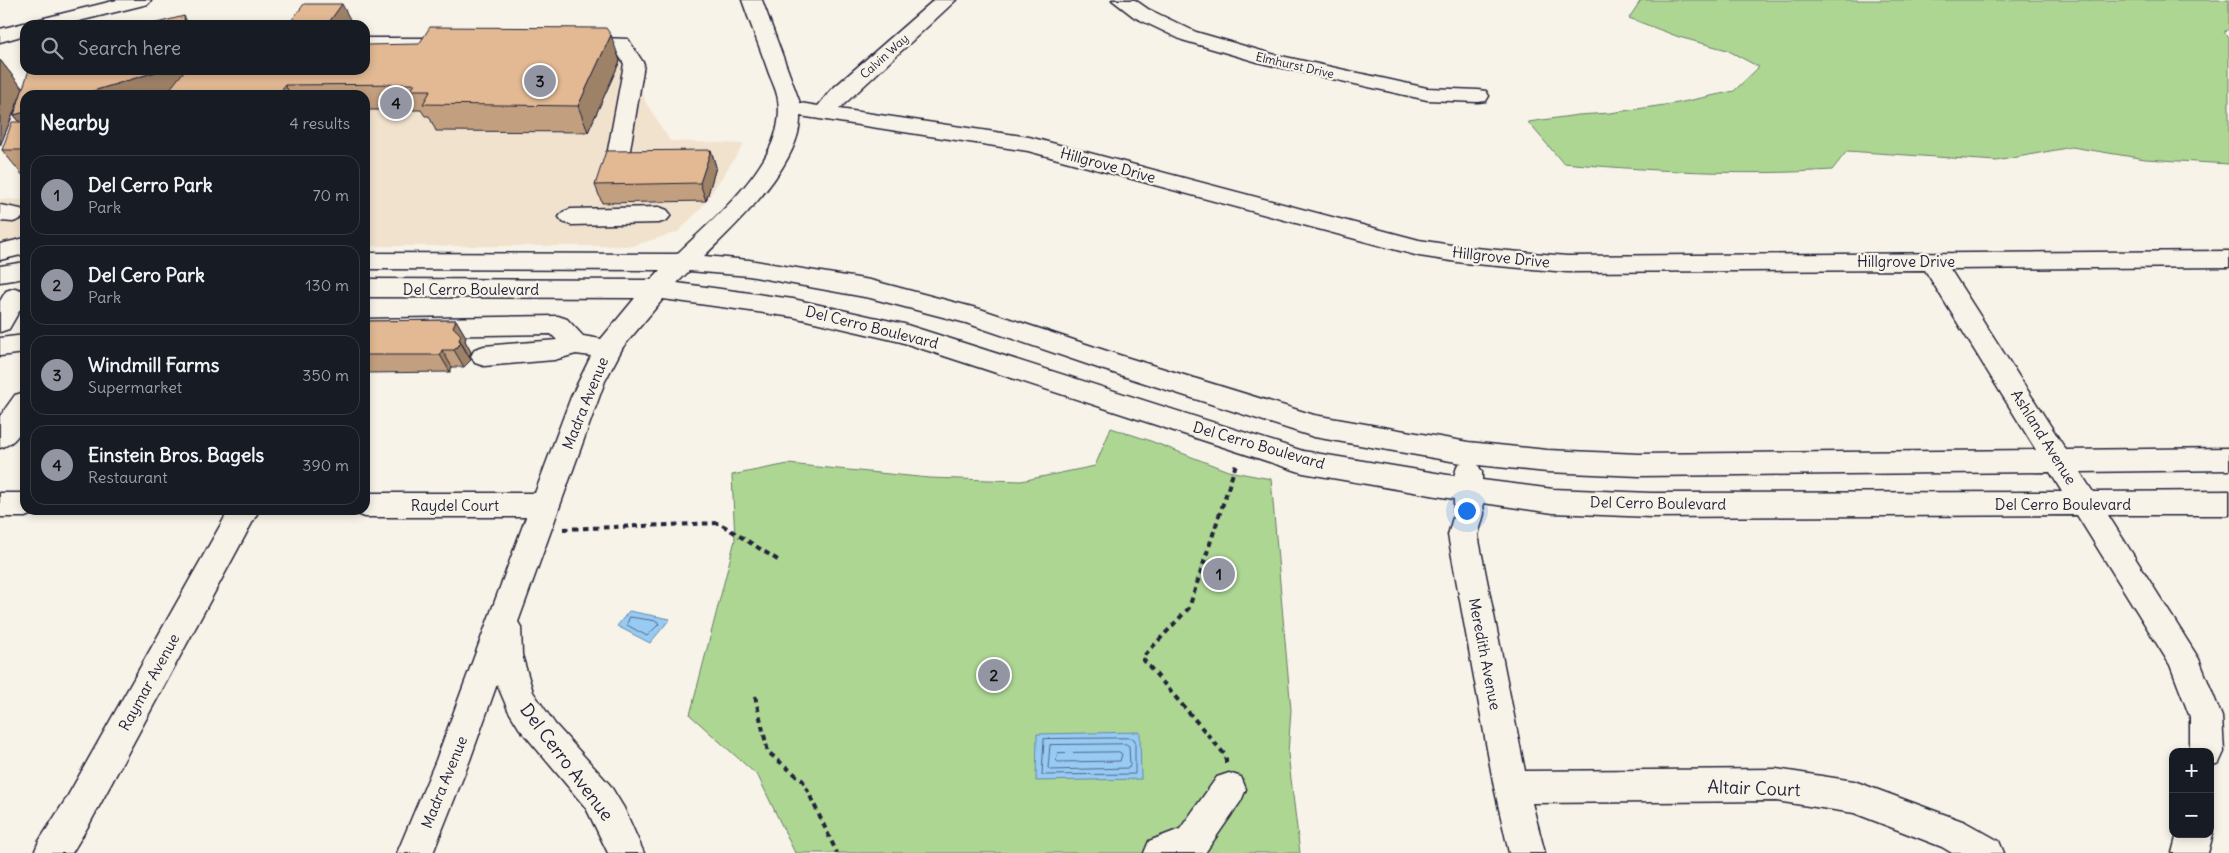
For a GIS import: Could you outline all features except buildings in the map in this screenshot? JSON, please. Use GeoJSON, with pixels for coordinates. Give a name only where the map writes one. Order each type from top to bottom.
{"type":"FeatureCollection","features":[{"type":"Feature","properties":{"kind":"street"},"geometry":{"type":"LineString","coordinates":[[59,20],[141,0]]}},
{"type":"Feature","properties":{"kind":"street","name":"Madra Avenue"},"geometry":{"type":"LineString","coordinates":[[415,853],[439,800],[544,505],[592,380],[607,349],[655,289],[747,198],[778,156],[790,125],[791,108],[752,0]]}},
{"type":"Feature","properties":{"kind":"street","name":"Calvin Way"},"geometry":{"type":"LineString","coordinates":[[823,113],[946,0]]}},
{"type":"Feature","properties":{"kind":"street","name":"Elmhurst Drive"},"geometry":{"type":"LineString","coordinates":[[1122,0],[1141,12],[1189,36],[1268,59],[1427,94],[1478,96]]}},
{"type":"Feature","properties":{"kind":"street"},"geometry":{"type":"LineString","coordinates":[[0,36],[20,30]]}},
{"type":"Feature","properties":{"kind":"street"},"geometry":{"type":"LineString","coordinates":[[552,44],[621,43],[634,64],[619,150]]}},
{"type":"Feature","properties":{"kind":"street"},"geometry":{"type":"LineString","coordinates":[[370,44],[473,44]]}},
{"type":"Feature","properties":{"kind":"street","name":"Hillgrove Drive"},"geometry":{"type":"LineString","coordinates":[[791,108],[1029,144],[1419,248],[1464,255],[1567,264],[2229,259]]}},
{"type":"Feature","properties":{"kind":"street"},"geometry":{"type":"LineString","coordinates":[[571,217],[658,215]]}},
{"type":"Feature","properties":{"kind":"street"},"geometry":{"type":"LineString","coordinates":[[0,252],[20,247]]}},
{"type":"Feature","properties":{"kind":"street","name":"Del Cerro Boulevard"},"geometry":{"type":"LineString","coordinates":[[370,260],[683,262],[749,268],[870,289],[971,315],[1110,362],[1314,426],[1468,453],[1547,461],[1639,465],[2229,459]]}},
{"type":"Feature","properties":{"kind":"street","name":"Ashland Avenue"},"geometry":{"type":"LineString","coordinates":[[1932,261],[2183,659],[2206,717],[2208,748]]}},
{"type":"Feature","properties":{"kind":"street"},"geometry":{"type":"LineString","coordinates":[[0,274],[20,271]]}},
{"type":"Feature","properties":{"kind":"street","name":"Del Cerro Boulevard"},"geometry":{"type":"LineString","coordinates":[[370,288],[655,289],[793,308],[904,332],[1303,462],[1468,490],[1553,501],[1651,505],[2229,503]]}},
{"type":"Feature","properties":{"kind":"street"},"geometry":{"type":"LineString","coordinates":[[501,326],[519,288]]}},
{"type":"Feature","properties":{"kind":"street"},"geometry":{"type":"LineString","coordinates":[[0,323],[13,297]]}},
{"type":"Feature","properties":{"kind":"street"},"geometry":{"type":"LineString","coordinates":[[370,328],[558,325],[576,344]]}},
{"type":"Feature","properties":{"kind":"street"},"geometry":{"type":"LineString","coordinates":[[484,356],[554,351],[576,344],[607,349]]}},
{"type":"Feature","properties":{"kind":"street"},"geometry":{"type":"LineString","coordinates":[[0,347],[20,345]]}},
{"type":"Feature","properties":{"kind":"street"},"geometry":{"type":"LineString","coordinates":[[0,437],[20,409]]}},
{"type":"Feature","properties":{"kind":"street","name":"Meredith Avenue"},"geometry":{"type":"LineString","coordinates":[[1468,453],[1468,514],[1463,535],[1511,787],[1527,853]]}},
{"type":"Feature","properties":{"kind":"street"},"geometry":{"type":"LineString","coordinates":[[0,505],[20,505]]}},
{"type":"Feature","properties":{"kind":"street","name":"Raydel Court"},"geometry":{"type":"LineString","coordinates":[[370,505],[544,505]]}},
{"type":"Feature","properties":{"kind":"street","name":"Raymar Avenue"},"geometry":{"type":"LineString","coordinates":[[52,853],[78,811],[241,515]]}},
{"type":"Feature","properties":{"kind":"street","name":"Del Cerro Avenue"},"geometry":{"type":"LineString","coordinates":[[505,611],[504,646],[509,676],[520,703],[535,726],[593,790],[613,820],[626,853]]}},
{"type":"Feature","properties":{"kind":"street","name":"Altair Court"},"geometry":{"type":"LineString","coordinates":[[1511,787],[1776,785],[1854,797],[1953,834],[1986,853]]}},
{"type":"Feature","properties":{"kind":"street"},"geometry":{"type":"LineString","coordinates":[[1162,853],[1192,841],[1229,789]]}},
{"type":"Feature","properties":{"kind":"street"},"geometry":{"type":"LineString","coordinates":[[2190,853],[2194,838]]}},
{"type":"Feature","properties":{"kind":"path"},"geometry":{"type":"LineString","coordinates":[[1229,789],[1226,756],[1142,658],[1189,608],[1243,442]]}},
{"type":"Feature","properties":{"kind":"path"},"geometry":{"type":"LineString","coordinates":[[563,529],[719,524],[781,562]]}},
{"type":"Feature","properties":{"kind":"path"},"geometry":{"type":"LineString","coordinates":[[754,696],[768,752],[803,781],[837,853]]}},
{"type":"Feature","properties":{"kind":"shaded area"},"geometry":{"type":"Polygon","coordinates":[[[370,37],[626,38],[645,101],[670,141],[744,144],[702,207],[678,232],[632,246],[370,246],[370,90],[324,90],[355,75],[370,75],[370,37]]]}},
{"type":"Feature","properties":{"kind":"shaded area"},"geometry":{"type":"Polygon","coordinates":[[[0,199],[20,200],[20,258],[0,260],[0,199]]]}},
{"type":"Feature","properties":{"kind":"green space"},"geometry":{"type":"Polygon","coordinates":[[[1641,0],[2229,0],[2229,29],[2224,32],[2229,37],[2229,164],[2145,159],[2072,147],[1996,161],[1847,151],[1832,170],[1799,172],[1698,172],[1563,163],[1528,122],[1678,103],[1734,91],[1759,67],[1727,50],[1679,37],[1629,18],[1641,0]]]}},
{"type":"Feature","properties":{"kind":"green space"},"geometry":{"type":"Polygon","coordinates":[[[1111,428],[1148,440],[1228,471],[1271,479],[1291,710],[1288,754],[1300,853],[795,853],[758,776],[690,715],[735,540],[732,475],[788,464],[929,478],[1021,481],[1095,466],[1111,428]]]}},
{"type":"Feature","properties":{"kind":"water"},"geometry":{"type":"Polygon","coordinates":[[[629,611],[670,619],[650,643],[617,626],[629,611]]]}},
{"type":"Feature","properties":{"kind":"water"},"geometry":{"type":"Polygon","coordinates":[[[1140,732],[1141,779],[1036,781],[1037,734],[1140,732]]]}},
{"type":"Feature","properties":{"kind":"place","name":"Windmill Farms"},"geometry":{"type":"Point","coordinates":[540,81]}},
{"type":"Feature","properties":{"kind":"place","name":"Einstein Bros. Bagels"},"geometry":{"type":"Point","coordinates":[396,103]}},
{"type":"Feature","properties":{"kind":"place","name":"Del Cerro Park"},"geometry":{"type":"Point","coordinates":[1219,574]}},
{"type":"Feature","properties":{"kind":"place","name":"Del Cero Park"},"geometry":{"type":"Point","coordinates":[994,675]}}]}
